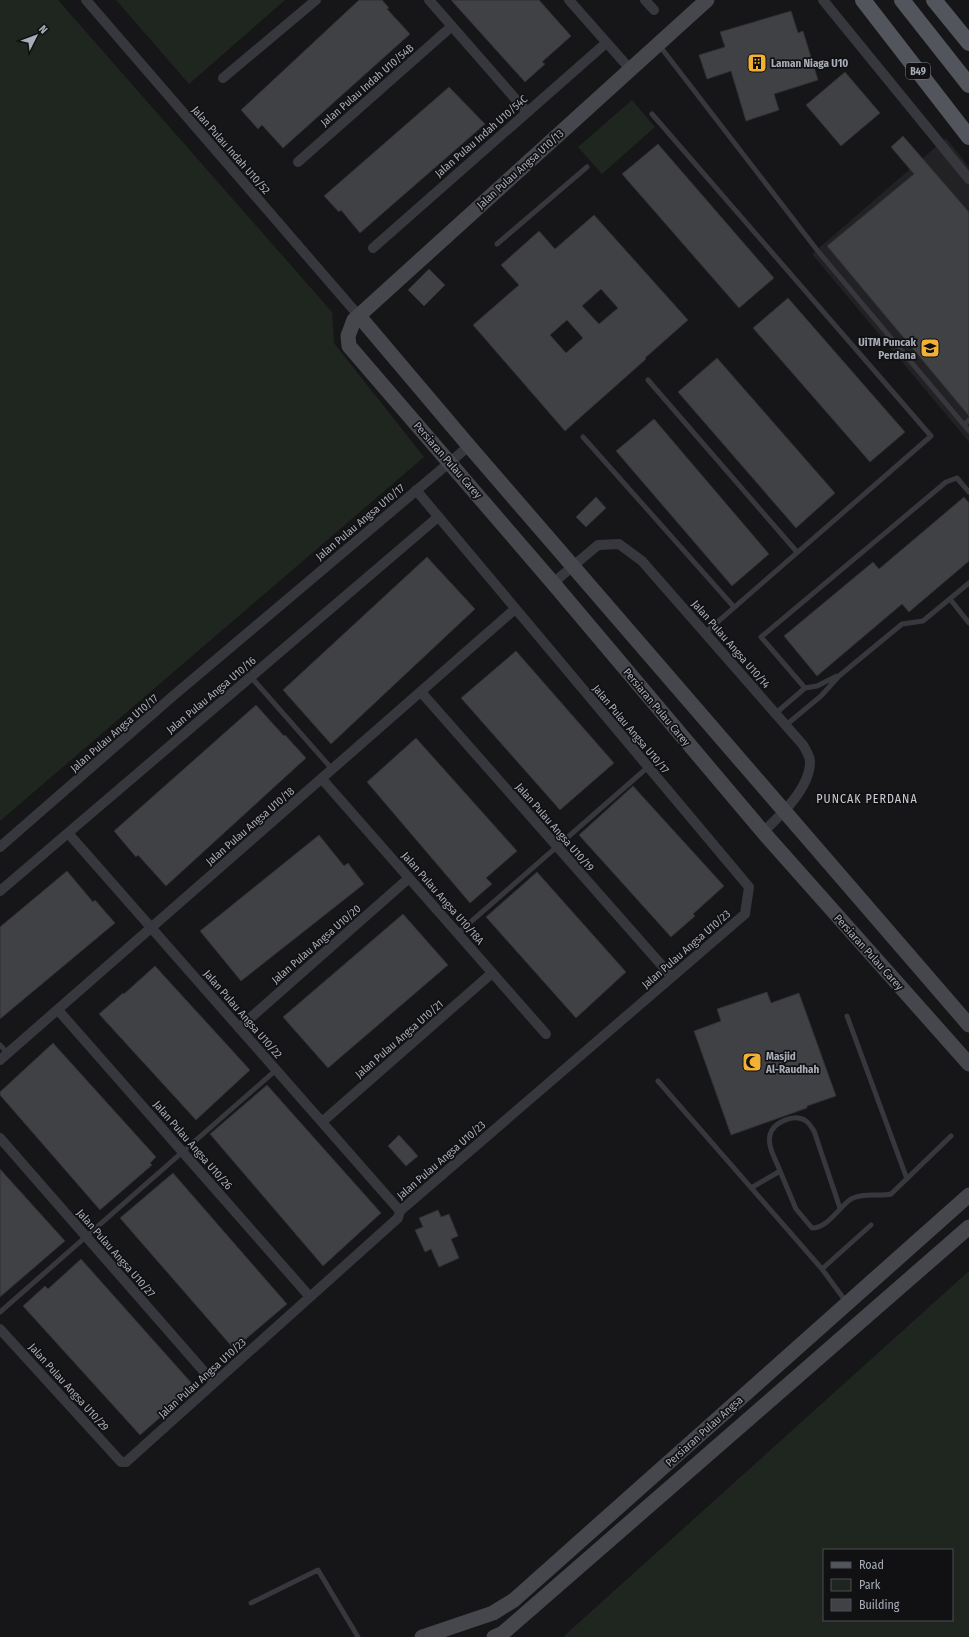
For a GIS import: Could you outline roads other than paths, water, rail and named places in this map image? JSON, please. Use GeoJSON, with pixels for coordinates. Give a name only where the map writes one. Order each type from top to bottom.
{"type":"FeatureCollection","features":[{"type":"Feature","properties":{"kind":"main road"},"geometry":{"type":"LineString","coordinates":[[902,0],[969,85]]}},
{"type":"Feature","properties":{"kind":"main road"},"geometry":{"type":"LineString","coordinates":[[934,0],[969,42]]}},
{"type":"Feature","properties":{"kind":"main road","name":"B49"},"geometry":{"type":"LineString","coordinates":[[864,2],[969,137]]}},
{"type":"Feature","properties":{"kind":"street","name":"Jalan Pulau Indah U10/52"},"geometry":{"type":"LineString","coordinates":[[86,0],[359,316]]}},
{"type":"Feature","properties":{"kind":"street"},"geometry":{"type":"LineString","coordinates":[[223,78],[316,0]]}},
{"type":"Feature","properties":{"kind":"street"},"geometry":{"type":"LineString","coordinates":[[429,0],[527,112]]}},
{"type":"Feature","properties":{"kind":"street"},"geometry":{"type":"LineString","coordinates":[[569,0],[630,70]]}},
{"type":"Feature","properties":{"kind":"street"},"geometry":{"type":"LineString","coordinates":[[645,0],[654,10]]}},
{"type":"Feature","properties":{"kind":"street","name":"Jalan Pulau Angsa U10/13"},"geometry":{"type":"LineString","coordinates":[[350,346],[348,336],[354,320],[707,0]]}},
{"type":"Feature","properties":{"kind":"street"},"geometry":{"type":"LineString","coordinates":[[823,0],[969,180]]}},
{"type":"Feature","properties":{"kind":"street","name":"Jalan Pulau Indah U10/54B"},"geometry":{"type":"LineString","coordinates":[[298,162],[452,26]]}},
{"type":"Feature","properties":{"kind":"street","name":"Jalan Pulau Indah U10/54C"},"geometry":{"type":"LineString","coordinates":[[373,248],[606,43]]}},
{"type":"Feature","properties":{"kind":"street"},"geometry":{"type":"LineString","coordinates":[[359,316],[469,446],[969,1025]]}},
{"type":"Feature","properties":{"kind":"street","name":"Persiaran Pulau Carey"},"geometry":{"type":"LineString","coordinates":[[350,346],[553,583],[763,832],[969,1064]]}},
{"type":"Feature","properties":{"kind":"street"},"geometry":{"type":"LineString","coordinates":[[416,490],[469,446]]}},
{"type":"Feature","properties":{"kind":"street","name":"Jalan Pulau Angsa U10/17"},"geometry":{"type":"LineString","coordinates":[[0,847],[173,696],[416,490],[749,887]]}},
{"type":"Feature","properties":{"kind":"street","name":"Jalan Pulau Angsa U10/16"},"geometry":{"type":"LineString","coordinates":[[0,891],[438,517]]}},
{"type":"Feature","properties":{"kind":"street","name":"Jalan Pulau Angsa U10/14"},"geometry":{"type":"LineString","coordinates":[[553,583],[598,545],[619,544],[642,561],[803,744],[810,761],[806,781],[785,812],[763,832]]}},
{"type":"Feature","properties":{"kind":"street","name":"Jalan Pulau Angsa U10/18"},"geometry":{"type":"LineString","coordinates":[[4,1057],[515,609]]}},
{"type":"Feature","properties":{"kind":"street","name":"Jalan Pulau Angsa U10/19"},"geometry":{"type":"LineString","coordinates":[[421,692],[672,977]]}},
{"type":"Feature","properties":{"kind":"street","name":"Jalan Pulau Angsa U10/18A"},"geometry":{"type":"LineString","coordinates":[[322,778],[546,1034]]}},
{"type":"Feature","properties":{"kind":"street","name":"Jalan Pulau Angsa U10/22"},"geometry":{"type":"LineString","coordinates":[[68,833],[400,1211]]}},
{"type":"Feature","properties":{"kind":"street","name":"Jalan Pulau Angsa U10/20"},"geometry":{"type":"LineString","coordinates":[[239,1028],[409,878]]}},
{"type":"Feature","properties":{"kind":"street","name":"Jalan Pulau Angsa U10/23"},"geometry":{"type":"LineString","coordinates":[[121,1462],[126,1462],[398,1218],[400,1211],[745,914],[749,887]]}},
{"type":"Feature","properties":{"kind":"street","name":"Jalan Pulau Angsa U10/21"},"geometry":{"type":"LineString","coordinates":[[322,1122],[492,973]]}},
{"type":"Feature","properties":{"kind":"street","name":"Jalan Pulau Angsa U10/26"},"geometry":{"type":"LineString","coordinates":[[58,1010],[310,1297]]}},
{"type":"Feature","properties":{"kind":"street","name":"Jalan Pulau Angsa U10/27"},"geometry":{"type":"LineString","coordinates":[[0,1138],[214,1383]]}},
{"type":"Feature","properties":{"kind":"street","name":"Persiaran Pulau Angsa"},"geometry":{"type":"LineString","coordinates":[[422,1637],[493,1613],[514,1600],[969,1195]]}},
{"type":"Feature","properties":{"kind":"street","name":"Persiaran Pulau Angsa"},"geometry":{"type":"LineString","coordinates":[[499,1635],[969,1227]]}},
{"type":"Feature","properties":{"kind":"street","name":"Jalan Pulau Angsa U10/29"},"geometry":{"type":"LineString","coordinates":[[0,1329],[121,1462]]}},
{"type":"Feature","properties":{"kind":"street"},"geometry":{"type":"LineString","coordinates":[[493,1613],[499,1635]]}},
{"type":"Feature","properties":{"kind":"lane"},"geometry":{"type":"LineString","coordinates":[[658,44],[817,250],[969,431]]}},
{"type":"Feature","properties":{"kind":"lane"},"geometry":{"type":"LineString","coordinates":[[652,114],[931,436],[706,632]]}},
{"type":"Feature","properties":{"kind":"lane"},"geometry":{"type":"LineString","coordinates":[[498,244],[586,167]]}},
{"type":"Feature","properties":{"kind":"lane"},"geometry":{"type":"LineString","coordinates":[[648,380],[797,552]]}},
{"type":"Feature","properties":{"kind":"lane"},"geometry":{"type":"LineString","coordinates":[[964,424],[969,420]]}},
{"type":"Feature","properties":{"kind":"lane"},"geometry":{"type":"LineString","coordinates":[[583,437],[734,607]]}},
{"type":"Feature","properties":{"kind":"lane"},"geometry":{"type":"LineString","coordinates":[[805,688],[761,637],[946,482],[957,478],[969,492]]}},
{"type":"Feature","properties":{"kind":"lane"},"geometry":{"type":"LineString","coordinates":[[786,725],[821,696],[839,676],[902,624],[922,621],[969,583]]}},
{"type":"Feature","properties":{"kind":"lane"},"geometry":{"type":"LineString","coordinates":[[950,599],[969,623]]}},
{"type":"Feature","properties":{"kind":"lane"},"geometry":{"type":"LineString","coordinates":[[776,713],[805,688],[817,686],[839,676]]}},
{"type":"Feature","properties":{"kind":"lane"},"geometry":{"type":"LineString","coordinates":[[251,677],[332,769]]}},
{"type":"Feature","properties":{"kind":"lane"},"geometry":{"type":"LineString","coordinates":[[458,933],[648,767]]}},
{"type":"Feature","properties":{"kind":"lane"},"geometry":{"type":"LineString","coordinates":[[847,1016],[907,1179]]}},
{"type":"Feature","properties":{"kind":"lane"},"geometry":{"type":"LineString","coordinates":[[0,1044],[4,1057]]}},
{"type":"Feature","properties":{"kind":"lane"},"geometry":{"type":"LineString","coordinates":[[0,1312],[276,1070]]}},
{"type":"Feature","properties":{"kind":"lane"},"geometry":{"type":"LineString","coordinates":[[658,1081],[822,1269],[847,1304]]}},
{"type":"Feature","properties":{"kind":"lane"},"geometry":{"type":"LineString","coordinates":[[840,1208],[814,1131],[806,1121],[794,1118],[776,1124],[770,1134],[770,1147],[796,1209],[812,1228],[817,1228],[823,1224],[852,1198],[860,1196],[885,1196],[891,1194],[951,1136]]}},
{"type":"Feature","properties":{"kind":"lane"},"geometry":{"type":"LineString","coordinates":[[751,1188],[780,1171]]}},
{"type":"Feature","properties":{"kind":"lane"},"geometry":{"type":"LineString","coordinates":[[822,1269],[871,1225]]}},
{"type":"Feature","properties":{"kind":"lane"},"geometry":{"type":"LineString","coordinates":[[251,1603],[318,1570],[358,1637]]}},
{"type":"Feature","properties":{"kind":"place","name":"Laman Niaga U10"},"geometry":{"type":"Point","coordinates":[757,63]}},
{"type":"Feature","properties":{"kind":"place","name":"UiTM Puncak Perdana"},"geometry":{"type":"Point","coordinates":[930,348]}},
{"type":"Feature","properties":{"kind":"place","name":"Masjid Al-Raudhah"},"geometry":{"type":"Point","coordinates":[752,1062]}},
{"type":"Feature","properties":{"kind":"district","name":"PUNCAK PERDANA"},"geometry":{"type":"Point","coordinates":[867,799]}}]}
